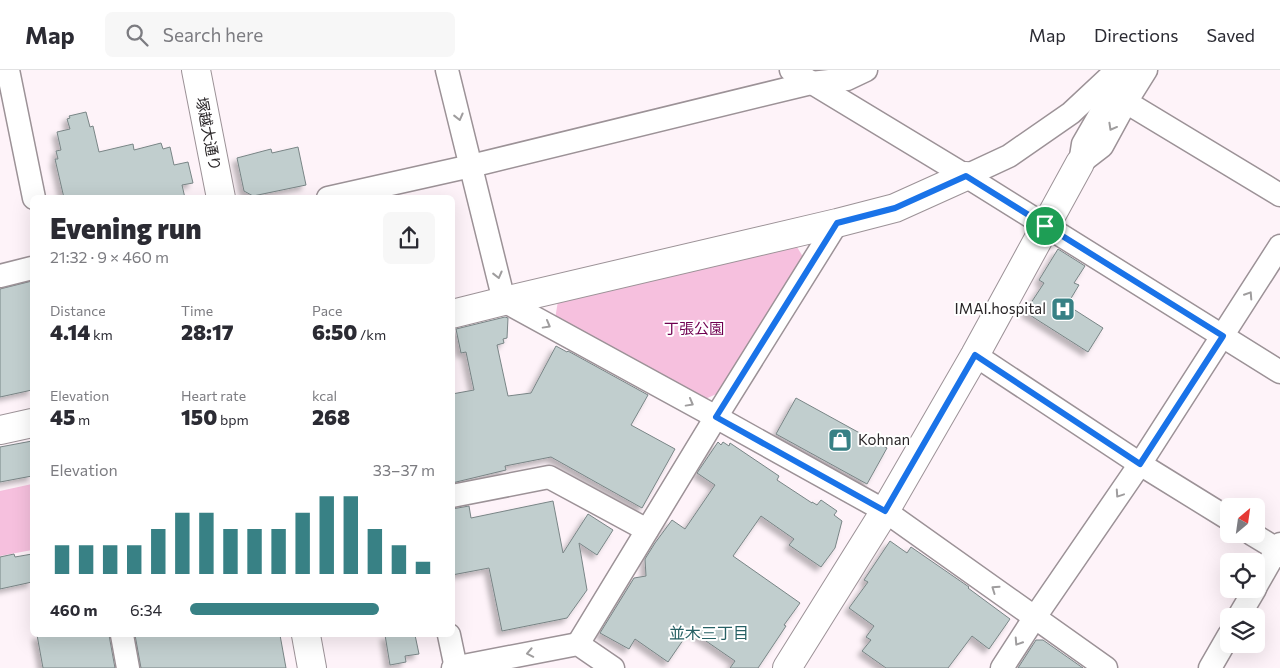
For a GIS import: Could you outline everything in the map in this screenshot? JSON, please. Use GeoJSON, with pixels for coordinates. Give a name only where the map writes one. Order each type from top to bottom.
{"type":"FeatureCollection","features":[{"type":"Feature","properties":{"kind":"street","name":"塚越大通り"},"geometry":{"type":"LineString","coordinates":[[196,70],[220,195]]}},
{"type":"Feature","properties":{"kind":"street"},"geometry":{"type":"LineString","coordinates":[[447,70],[504,301],[885,511],[1106,668]]}},
{"type":"Feature","properties":{"kind":"street"},"geometry":{"type":"LineString","coordinates":[[791,70],[966,176],[1280,372]]}},
{"type":"Feature","properties":{"kind":"street"},"geometry":{"type":"LineString","coordinates":[[342,195],[472,166],[811,83],[847,79],[866,70]]}},
{"type":"Feature","properties":{"kind":"street"},"geometry":{"type":"LineString","coordinates":[[455,313],[895,208],[1008,156],[1071,112],[1117,70]]}},
{"type":"Feature","properties":{"kind":"street"},"geometry":{"type":"LineString","coordinates":[[787,668],[885,511],[975,355],[1080,163],[1083,144],[1125,70]]}},
{"type":"Feature","properties":{"kind":"street"},"geometry":{"type":"LineString","coordinates":[[1080,163],[1102,146],[1146,70]]}},
{"type":"Feature","properties":{"kind":"street"},"geometry":{"type":"LineString","coordinates":[[6,75],[33,195]]}},
{"type":"Feature","properties":{"kind":"street"},"geometry":{"type":"LineString","coordinates":[[1126,102],[1280,195]]}},
{"type":"Feature","properties":{"kind":"street"},"geometry":{"type":"LineString","coordinates":[[578,644],[837,223]]}},
{"type":"Feature","properties":{"kind":"street"},"geometry":{"type":"LineString","coordinates":[[1002,668],[1140,464],[1280,246]]}},
{"type":"Feature","properties":{"kind":"street"},"geometry":{"type":"LineString","coordinates":[[0,276],[30,268]]}},
{"type":"Feature","properties":{"kind":"street"},"geometry":{"type":"LineString","coordinates":[[975,355],[1140,464],[1220,513]]}},
{"type":"Feature","properties":{"kind":"street"},"geometry":{"type":"LineString","coordinates":[[0,430],[30,423]]}},
{"type":"Feature","properties":{"kind":"street"},"geometry":{"type":"LineString","coordinates":[[455,495],[549,477],[647,530]]}},
{"type":"Feature","properties":{"kind":"street"},"geometry":{"type":"LineString","coordinates":[[1265,541],[1279,548],[1265,572]]}},
{"type":"Feature","properties":{"kind":"street"},"geometry":{"type":"LineString","coordinates":[[122,637],[128,668]]}},
{"type":"Feature","properties":{"kind":"street"},"geometry":{"type":"LineString","coordinates":[[306,637],[312,668]]}},
{"type":"Feature","properties":{"kind":"street"},"geometry":{"type":"LineString","coordinates":[[449,637],[455,668],[578,644],[613,668]]}},
{"type":"Feature","properties":{"kind":"street"},"geometry":{"type":"LineString","coordinates":[[1210,668],[1220,651]]}},
{"type":"Feature","properties":{"kind":"green space","name":"丁張公園"},"geometry":{"type":"Polygon","coordinates":[[[797,247],[805,260],[721,392],[703,400],[555,319],[558,301],[797,247]]]}},
{"type":"Feature","properties":{"kind":"green space"},"geometry":{"type":"Polygon","coordinates":[[[30,484],[30,550],[0,556],[0,491],[30,484]]]}},
{"type":"Feature","properties":{"kind":"building"},"geometry":{"type":"Polygon","coordinates":[[[86,112],[90,127],[93,126],[99,152],[133,144],[134,150],[161,143],[163,149],[170,147],[174,165],[188,162],[193,183],[182,185],[184,195],[63,195],[55,159],[58,159],[56,151],[61,150],[57,132],[70,129],[67,119],[70,118],[69,116],[86,112]]]}},
{"type":"Feature","properties":{"kind":"building"},"geometry":{"type":"Polygon","coordinates":[[[298,147],[306,185],[258,195],[251,195],[244,191],[237,158],[271,149],[272,153],[298,147]]]}},
{"type":"Feature","properties":{"kind":"building"},"geometry":{"type":"Polygon","coordinates":[[[1058,249],[1085,266],[1074,283],[1079,285],[1067,305],[1103,328],[1088,352],[1025,312],[1044,283],[1039,280],[1058,249]]]}},
{"type":"Feature","properties":{"kind":"building"},"geometry":{"type":"Polygon","coordinates":[[[30,282],[30,390],[0,397],[0,289],[30,282]]]}},
{"type":"Feature","properties":{"kind":"building"},"geometry":{"type":"Polygon","coordinates":[[[505,317],[508,318],[507,338],[503,339],[504,343],[497,345],[508,396],[531,393],[556,346],[648,395],[631,425],[675,449],[642,508],[551,457],[505,466],[506,470],[455,482],[455,393],[474,390],[466,352],[461,353],[456,329],[505,317]]]}},
{"type":"Feature","properties":{"kind":"building"},"geometry":{"type":"Polygon","coordinates":[[[796,398],[887,448],[867,484],[776,434],[796,398]]]}},
{"type":"Feature","properties":{"kind":"building"},"geometry":{"type":"Polygon","coordinates":[[[30,441],[30,476],[0,482],[0,447],[30,441]]]}},
{"type":"Feature","properties":{"kind":"building"},"geometry":{"type":"Polygon","coordinates":[[[718,442],[721,445],[723,442],[729,446],[730,443],[779,476],[777,480],[812,503],[817,505],[821,500],[837,511],[834,515],[842,521],[835,548],[821,567],[789,545],[794,539],[761,516],[733,556],[800,603],[758,668],[730,668],[735,661],[690,630],[668,662],[635,639],[629,649],[600,633],[634,578],[646,576],[645,559],[672,520],[685,529],[715,485],[697,473],[718,442]]]}},
{"type":"Feature","properties":{"kind":"building"},"geometry":{"type":"Polygon","coordinates":[[[553,501],[563,553],[588,514],[613,530],[597,555],[579,543],[587,590],[567,618],[502,631],[489,568],[455,574],[455,508],[469,506],[471,518],[553,501]]]}},
{"type":"Feature","properties":{"kind":"building"},"geometry":{"type":"Polygon","coordinates":[[[890,541],[907,553],[911,547],[969,587],[1010,619],[989,649],[972,636],[948,668],[886,668],[862,651],[871,640],[866,637],[874,626],[849,608],[868,582],[864,580],[890,541]]]}},
{"type":"Feature","properties":{"kind":"building"},"geometry":{"type":"Polygon","coordinates":[[[14,554],[15,557],[30,554],[30,582],[0,589],[0,557],[14,554]]]}},
{"type":"Feature","properties":{"kind":"building"},"geometry":{"type":"Polygon","coordinates":[[[37,637],[109,637],[115,668],[43,668],[37,637]]]}},
{"type":"Feature","properties":{"kind":"building"},"geometry":{"type":"Polygon","coordinates":[[[135,637],[280,637],[286,668],[141,668],[135,637]]]}},
{"type":"Feature","properties":{"kind":"building"},"geometry":{"type":"Polygon","coordinates":[[[385,637],[415,637],[419,654],[405,656],[406,662],[390,665],[385,637]]]}},
{"type":"Feature","properties":{"kind":"building"},"geometry":{"type":"Polygon","coordinates":[[[1036,640],[1043,640],[1083,668],[1018,668],[1036,640]]]}},
{"type":"Feature","properties":{"kind":"place","name":"IMAI.hospital"},"geometry":{"type":"Point","coordinates":[1063,309]}},
{"type":"Feature","properties":{"kind":"place","name":"Kohnan"},"geometry":{"type":"Point","coordinates":[840,440]}},
{"type":"Feature","properties":{"kind":"district","name":"並木三丁目"},"geometry":{"type":"Point","coordinates":[709,633]}},
{"type":"Feature","properties":{"kind":"route"},"geometry":{"type":"LineString","coordinates":[[966,176],[1045,226],[1223,336],[1140,464],[975,355],[885,511],[716,417],[837,223],[895,208],[966,176]]}}]}
